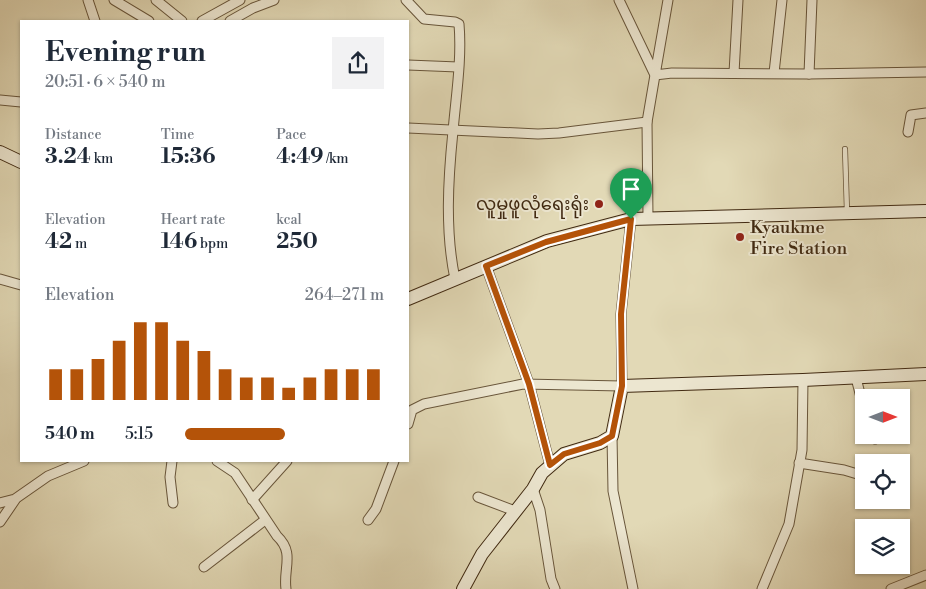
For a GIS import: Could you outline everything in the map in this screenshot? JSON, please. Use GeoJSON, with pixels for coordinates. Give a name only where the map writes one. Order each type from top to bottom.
{"type":"FeatureCollection","features":[{"type":"Feature","properties":{"kind":"main road"},"geometry":{"type":"LineString","coordinates":[[0,152],[20,162]]}},
{"type":"Feature","properties":{"kind":"main road"},"geometry":{"type":"LineString","coordinates":[[409,299],[546,242],[631,219],[926,211]]}},
{"type":"Feature","properties":{"kind":"main road"},"geometry":{"type":"LineString","coordinates":[[463,589],[482,554],[533,489],[542,473],[564,454],[600,443],[612,436],[622,386],[926,374]]}},
{"type":"Feature","properties":{"kind":"street"},"geometry":{"type":"LineString","coordinates":[[88,0],[95,20]]}},
{"type":"Feature","properties":{"kind":"street"},"geometry":{"type":"LineString","coordinates":[[114,0],[147,20]]}},
{"type":"Feature","properties":{"kind":"street"},"geometry":{"type":"LineString","coordinates":[[156,0],[181,20]]}},
{"type":"Feature","properties":{"kind":"street"},"geometry":{"type":"LineString","coordinates":[[204,20],[240,0]]}},
{"type":"Feature","properties":{"kind":"street"},"geometry":{"type":"LineString","coordinates":[[232,20],[274,0]]}},
{"type":"Feature","properties":{"kind":"street"},"geometry":{"type":"LineString","coordinates":[[406,0],[424,20],[455,22],[459,24],[458,67],[449,177],[450,247],[455,279]]}},
{"type":"Feature","properties":{"kind":"street"},"geometry":{"type":"LineString","coordinates":[[619,0],[655,75]]}},
{"type":"Feature","properties":{"kind":"street"},"geometry":{"type":"LineString","coordinates":[[648,218],[647,122],[668,0]]}},
{"type":"Feature","properties":{"kind":"street"},"geometry":{"type":"LineString","coordinates":[[734,73],[738,0]]}},
{"type":"Feature","properties":{"kind":"street"},"geometry":{"type":"LineString","coordinates":[[774,73],[782,0]]}},
{"type":"Feature","properties":{"kind":"street"},"geometry":{"type":"LineString","coordinates":[[809,74],[812,0]]}},
{"type":"Feature","properties":{"kind":"street"},"geometry":{"type":"LineString","coordinates":[[239,15],[246,20]]}},
{"type":"Feature","properties":{"kind":"street"},"geometry":{"type":"LineString","coordinates":[[409,65],[458,67]]}},
{"type":"Feature","properties":{"kind":"street"},"geometry":{"type":"LineString","coordinates":[[655,75],[672,72],[809,74],[926,72]]}},
{"type":"Feature","properties":{"kind":"street"},"geometry":{"type":"LineString","coordinates":[[0,100],[20,102]]}},
{"type":"Feature","properties":{"kind":"street"},"geometry":{"type":"LineString","coordinates":[[908,132],[911,115],[926,113]]}},
{"type":"Feature","properties":{"kind":"street"},"geometry":{"type":"LineString","coordinates":[[409,128],[559,133],[647,122]]}},
{"type":"Feature","properties":{"kind":"street"},"geometry":{"type":"LineString","coordinates":[[409,420],[412,410],[424,404],[529,384],[622,386],[621,314],[631,219]]}},
{"type":"Feature","properties":{"kind":"street"},"geometry":{"type":"LineString","coordinates":[[486,266],[529,384],[550,465]]}},
{"type":"Feature","properties":{"kind":"street"},"geometry":{"type":"LineString","coordinates":[[0,279],[20,285]]}},
{"type":"Feature","properties":{"kind":"street"},"geometry":{"type":"LineString","coordinates":[[856,378],[859,389]]}},
{"type":"Feature","properties":{"kind":"street"},"geometry":{"type":"LineString","coordinates":[[762,589],[789,524],[802,450],[803,380]]}},
{"type":"Feature","properties":{"kind":"street"},"geometry":{"type":"LineString","coordinates":[[612,436],[613,491],[633,589]]}},
{"type":"Feature","properties":{"kind":"street"},"geometry":{"type":"LineString","coordinates":[[0,503],[15,499],[48,476],[82,462]]}},
{"type":"Feature","properties":{"kind":"street"},"geometry":{"type":"LineString","coordinates":[[172,462],[170,477],[173,503]]}},
{"type":"Feature","properties":{"kind":"street"},"geometry":{"type":"LineString","coordinates":[[218,462],[235,473],[276,536],[285,544],[287,559],[286,589]]}},
{"type":"Feature","properties":{"kind":"street"},"geometry":{"type":"LineString","coordinates":[[252,500],[286,462]]}},
{"type":"Feature","properties":{"kind":"street"},"geometry":{"type":"LineString","coordinates":[[368,520],[376,509],[394,462]]}},
{"type":"Feature","properties":{"kind":"street"},"geometry":{"type":"LineString","coordinates":[[799,464],[855,473]]}},
{"type":"Feature","properties":{"kind":"street"},"geometry":{"type":"LineString","coordinates":[[533,489],[540,510],[551,579],[555,589]]}},
{"type":"Feature","properties":{"kind":"street"},"geometry":{"type":"LineString","coordinates":[[478,497],[515,511]]}},
{"type":"Feature","properties":{"kind":"street"},"geometry":{"type":"LineString","coordinates":[[0,522],[15,499]]}},
{"type":"Feature","properties":{"kind":"street"},"geometry":{"type":"LineString","coordinates":[[204,567],[265,520]]}},
{"type":"Feature","properties":{"kind":"street"},"geometry":{"type":"LineString","coordinates":[[891,589],[926,575]]}},
{"type":"Feature","properties":{"kind":"lane"},"geometry":{"type":"LineString","coordinates":[[845,149],[847,213]]}},
{"type":"Feature","properties":{"kind":"place","name":"လူမှုဖူလုံရေးရုံး"},"geometry":{"type":"Point","coordinates":[599,204]}},
{"type":"Feature","properties":{"kind":"place","name":"Kyaukme Fire Station"},"geometry":{"type":"Point","coordinates":[740,237]}},
{"type":"Feature","properties":{"kind":"route"},"geometry":{"type":"LineString","coordinates":[[631,219],[621,314],[622,386],[612,436],[600,443],[564,454],[550,465],[529,384],[514,338],[486,266],[546,242],[606,224],[631,219]]}}]}
